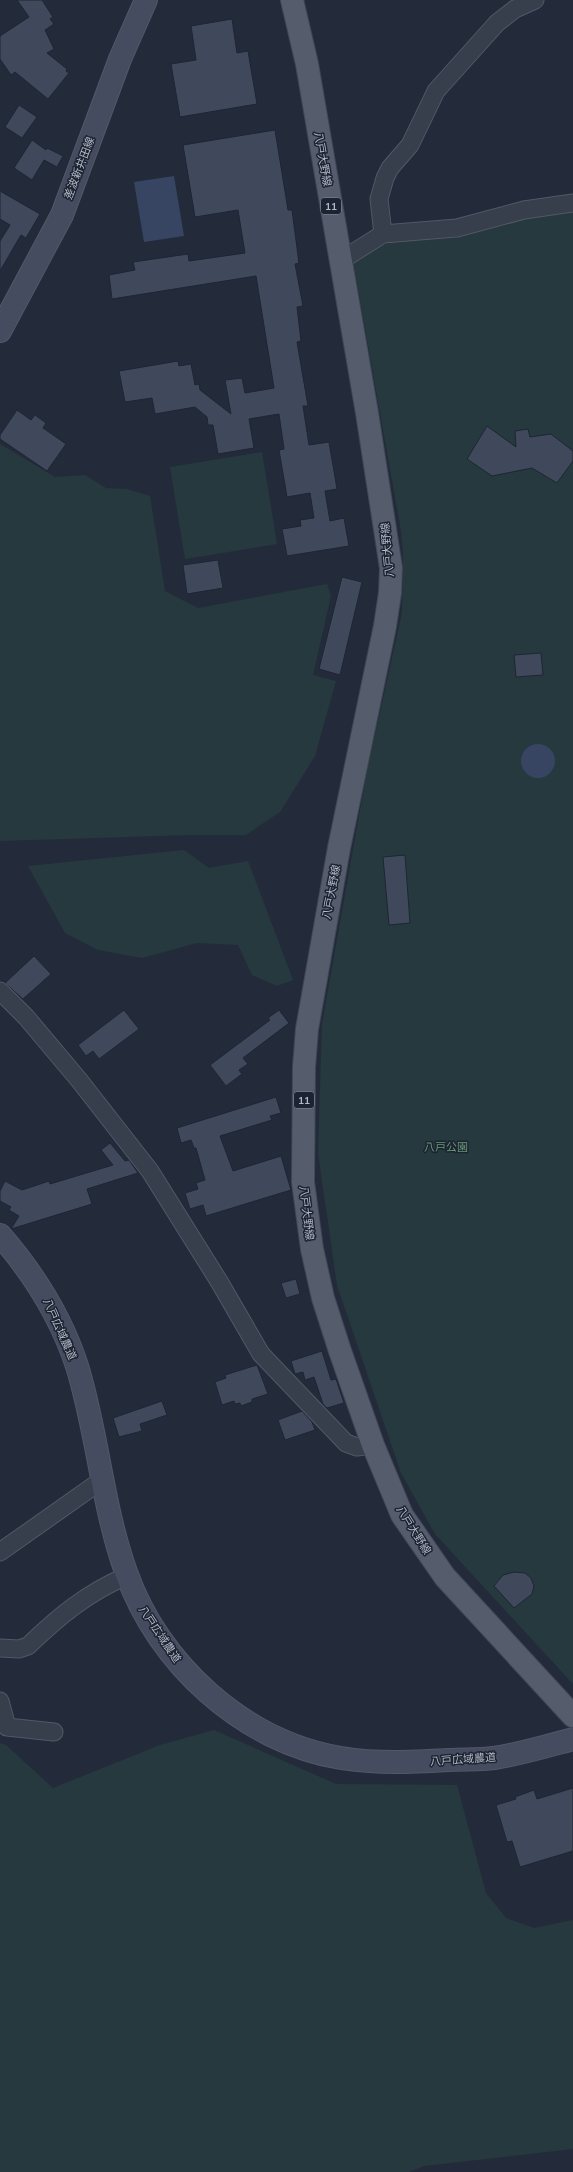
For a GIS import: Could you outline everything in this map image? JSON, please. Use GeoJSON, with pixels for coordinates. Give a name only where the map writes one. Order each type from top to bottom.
{"type":"FeatureCollection","features":[{"type":"Feature","properties":{"kind":"main road","name":"八戸大野線"},"geometry":{"type":"LineString","coordinates":[[292,0],[307,64],[391,568],[390,593],[312,1002],[304,1067],[303,1182],[312,1249],[323,1298],[373,1445],[402,1515],[445,1577],[573,1716]]}},
{"type":"Feature","properties":{"kind":"street","name":"差波新井田線"},"geometry":{"type":"LineString","coordinates":[[0,331],[62,215],[120,59],[146,0]]}},
{"type":"Feature","properties":{"kind":"street"},"geometry":{"type":"LineString","coordinates":[[383,234],[379,200],[386,178],[390,168],[410,145],[436,91],[496,23],[515,9],[535,0]]}},
{"type":"Feature","properties":{"kind":"street"},"geometry":{"type":"LineString","coordinates":[[340,261],[383,234],[457,228],[524,210],[573,204]]}},
{"type":"Feature","properties":{"kind":"street"},"geometry":{"type":"LineString","coordinates":[[0,991],[26,1017],[79,1080],[150,1171],[220,1283],[261,1354],[346,1443],[357,1447],[373,1445]]}},
{"type":"Feature","properties":{"kind":"street","name":"八戸広域農道"},"geometry":{"type":"LineString","coordinates":[[1,1239],[37,1282],[52,1307],[77,1366],[114,1533],[127,1576],[136,1598],[170,1653],[189,1674],[228,1709],[252,1724],[307,1749],[339,1758],[404,1762],[493,1758],[573,1739]]}},
{"type":"Feature","properties":{"kind":"street"},"geometry":{"type":"LineString","coordinates":[[0,1552],[102,1480]]}},
{"type":"Feature","properties":{"kind":"street"},"geometry":{"type":"LineString","coordinates":[[0,1648],[19,1649],[28,1646],[81,1599],[105,1584],[127,1576]]}},
{"type":"Feature","properties":{"kind":"street"},"geometry":{"type":"LineString","coordinates":[[0,1701],[7,1727],[54,1732]]}},
{"type":"Feature","properties":{"kind":"green space","name":"八戸公園"},"geometry":{"type":"Polygon","coordinates":[[[573,210],[573,1684],[435,1534],[401,1473],[337,1285],[318,1153],[322,1024],[367,771],[402,613],[403,554],[401,531],[353,260],[389,242],[456,238],[555,211],[573,210]]]}},
{"type":"Feature","properties":{"kind":"green space"},"geometry":{"type":"Polygon","coordinates":[[[0,444],[55,477],[85,475],[106,488],[127,489],[150,496],[165,591],[198,608],[327,584],[331,596],[313,675],[336,681],[315,756],[280,812],[246,835],[190,835],[0,841],[0,444]]]}},
{"type":"Feature","properties":{"kind":"green space"},"geometry":{"type":"Polygon","coordinates":[[[262,452],[277,544],[185,559],[170,467],[262,452]]]}},
{"type":"Feature","properties":{"kind":"green space"},"geometry":{"type":"Polygon","coordinates":[[[184,850],[209,868],[248,861],[293,980],[277,986],[252,975],[238,945],[197,943],[142,958],[98,950],[65,933],[28,866],[184,850]]]}},
{"type":"Feature","properties":{"kind":"green space"},"geometry":{"type":"Polygon","coordinates":[[[214,1730],[336,1784],[457,1785],[486,1893],[506,1918],[534,1928],[573,1920],[573,2149],[424,2166],[409,2172],[0,2172],[0,1743],[6,1745],[53,1788],[160,1745],[214,1730]]]}},
{"type":"Feature","properties":{"kind":"water"},"geometry":{"type":"Polygon","coordinates":[[[174,176],[184,236],[144,242],[134,182],[174,176]]]}},
{"type":"Feature","properties":{"kind":"water"},"geometry":{"type":"Polygon","coordinates":[[[538,744],[550,749],[555,761],[550,773],[538,778],[526,773],[521,761],[526,749],[538,744]]]}},
{"type":"Feature","properties":{"kind":"building"},"geometry":{"type":"Polygon","coordinates":[[[17,0],[42,0],[53,17],[50,19],[54,24],[45,30],[54,49],[47,53],[67,69],[66,71],[69,73],[48,99],[15,72],[11,75],[0,59],[0,36],[29,17],[17,0]]]}},
{"type":"Feature","properties":{"kind":"building"},"geometry":{"type":"Polygon","coordinates":[[[232,19],[237,53],[248,51],[257,104],[180,117],[171,64],[196,60],[191,26],[232,19]]]}},
{"type":"Feature","properties":{"kind":"building"},"geometry":{"type":"Polygon","coordinates":[[[19,105],[37,117],[22,138],[5,127],[19,105]]]}},
{"type":"Feature","properties":{"kind":"building"},"geometry":{"type":"Polygon","coordinates":[[[275,130],[288,210],[292,210],[299,263],[295,264],[303,306],[297,307],[301,341],[297,342],[308,406],[303,406],[309,445],[329,442],[337,489],[325,491],[330,521],[344,518],[349,546],[287,556],[282,529],[301,526],[300,520],[314,518],[310,493],[287,497],[279,450],[284,449],[279,414],[249,419],[254,448],[218,454],[213,425],[208,425],[207,417],[195,407],[155,414],[152,398],[125,402],[119,371],[178,361],[179,366],[191,364],[195,385],[199,384],[200,390],[231,414],[225,380],[242,378],[245,393],[274,388],[256,276],[112,299],[109,275],[135,270],[133,262],[188,254],[189,261],[245,253],[238,210],[195,217],[183,145],[275,130]]]}},
{"type":"Feature","properties":{"kind":"building"},"geometry":{"type":"Polygon","coordinates":[[[32,140],[46,150],[47,148],[63,156],[57,167],[44,160],[32,180],[14,168],[32,140]]]}},
{"type":"Feature","properties":{"kind":"building"},"geometry":{"type":"Polygon","coordinates":[[[0,191],[40,214],[26,238],[21,235],[0,271],[0,241],[10,225],[0,219],[0,191]]]}},
{"type":"Feature","properties":{"kind":"building"},"geometry":{"type":"Polygon","coordinates":[[[17,410],[31,420],[35,415],[46,423],[43,428],[66,444],[47,471],[0,439],[0,435],[17,410]]]}},
{"type":"Feature","properties":{"kind":"building"},"geometry":{"type":"Polygon","coordinates":[[[487,426],[516,447],[515,431],[528,429],[530,437],[551,434],[573,451],[573,461],[557,483],[532,468],[492,476],[467,459],[487,426]]]}},
{"type":"Feature","properties":{"kind":"building"},"geometry":{"type":"Polygon","coordinates":[[[218,560],[223,588],[187,594],[183,565],[218,560]]]}},
{"type":"Feature","properties":{"kind":"building"},"geometry":{"type":"Polygon","coordinates":[[[342,577],[362,582],[340,675],[319,669],[342,577]]]}},
{"type":"Feature","properties":{"kind":"building"},"geometry":{"type":"Polygon","coordinates":[[[541,653],[543,675],[516,677],[514,655],[541,653]]]}},
{"type":"Feature","properties":{"kind":"building"},"geometry":{"type":"Polygon","coordinates":[[[405,855],[410,923],[389,925],[383,857],[405,855]]]}},
{"type":"Feature","properties":{"kind":"building"},"geometry":{"type":"Polygon","coordinates":[[[34,956],[51,974],[23,999],[5,983],[34,956]]]}},
{"type":"Feature","properties":{"kind":"building"},"geometry":{"type":"Polygon","coordinates":[[[124,1010],[139,1029],[99,1059],[93,1051],[86,1056],[78,1045],[124,1010]]]}},
{"type":"Feature","properties":{"kind":"building"},"geometry":{"type":"Polygon","coordinates":[[[279,1010],[289,1023],[243,1058],[248,1064],[239,1070],[242,1074],[226,1086],[210,1065],[270,1020],[268,1018],[279,1010]]]}},
{"type":"Feature","properties":{"kind":"building"},"geometry":{"type":"Polygon","coordinates":[[[276,1097],[281,1113],[270,1116],[272,1120],[220,1136],[233,1171],[281,1156],[291,1190],[206,1216],[203,1205],[190,1209],[185,1193],[198,1189],[196,1183],[205,1180],[196,1148],[194,1148],[191,1140],[181,1143],[177,1128],[276,1097]]]}},
{"type":"Feature","properties":{"kind":"building"},"geometry":{"type":"Polygon","coordinates":[[[110,1143],[125,1161],[129,1160],[138,1173],[87,1189],[92,1204],[11,1229],[19,1216],[9,1210],[11,1207],[0,1201],[0,1191],[5,1181],[22,1190],[49,1181],[50,1184],[113,1165],[101,1150],[110,1143]]]}},
{"type":"Feature","properties":{"kind":"building"},"geometry":{"type":"Polygon","coordinates":[[[296,1279],[300,1294],[286,1298],[281,1283],[296,1279]]]}},
{"type":"Feature","properties":{"kind":"building"},"geometry":{"type":"Polygon","coordinates":[[[322,1351],[331,1380],[336,1379],[344,1403],[327,1408],[323,1404],[314,1377],[305,1380],[303,1372],[295,1374],[291,1361],[322,1351]]]}},
{"type":"Feature","properties":{"kind":"building"},"geometry":{"type":"Polygon","coordinates":[[[257,1365],[268,1394],[252,1399],[252,1402],[241,1406],[240,1403],[235,1404],[234,1401],[222,1405],[215,1382],[226,1378],[225,1375],[257,1365]]]}},
{"type":"Feature","properties":{"kind":"building"},"geometry":{"type":"Polygon","coordinates":[[[162,1401],[167,1415],[140,1424],[142,1431],[119,1437],[113,1418],[162,1401]]]}},
{"type":"Feature","properties":{"kind":"building"},"geometry":{"type":"Polygon","coordinates":[[[302,1411],[312,1422],[315,1430],[285,1440],[278,1420],[302,1411]]]}},
{"type":"Feature","properties":{"kind":"building"},"geometry":{"type":"Polygon","coordinates":[[[514,1572],[525,1573],[531,1578],[534,1586],[532,1594],[514,1608],[494,1586],[503,1575],[514,1572]]]}},
{"type":"Feature","properties":{"kind":"building"},"geometry":{"type":"Polygon","coordinates":[[[573,1788],[573,1851],[520,1867],[512,1841],[507,1842],[496,1805],[516,1799],[515,1797],[534,1790],[537,1799],[573,1788]]]}}]}
